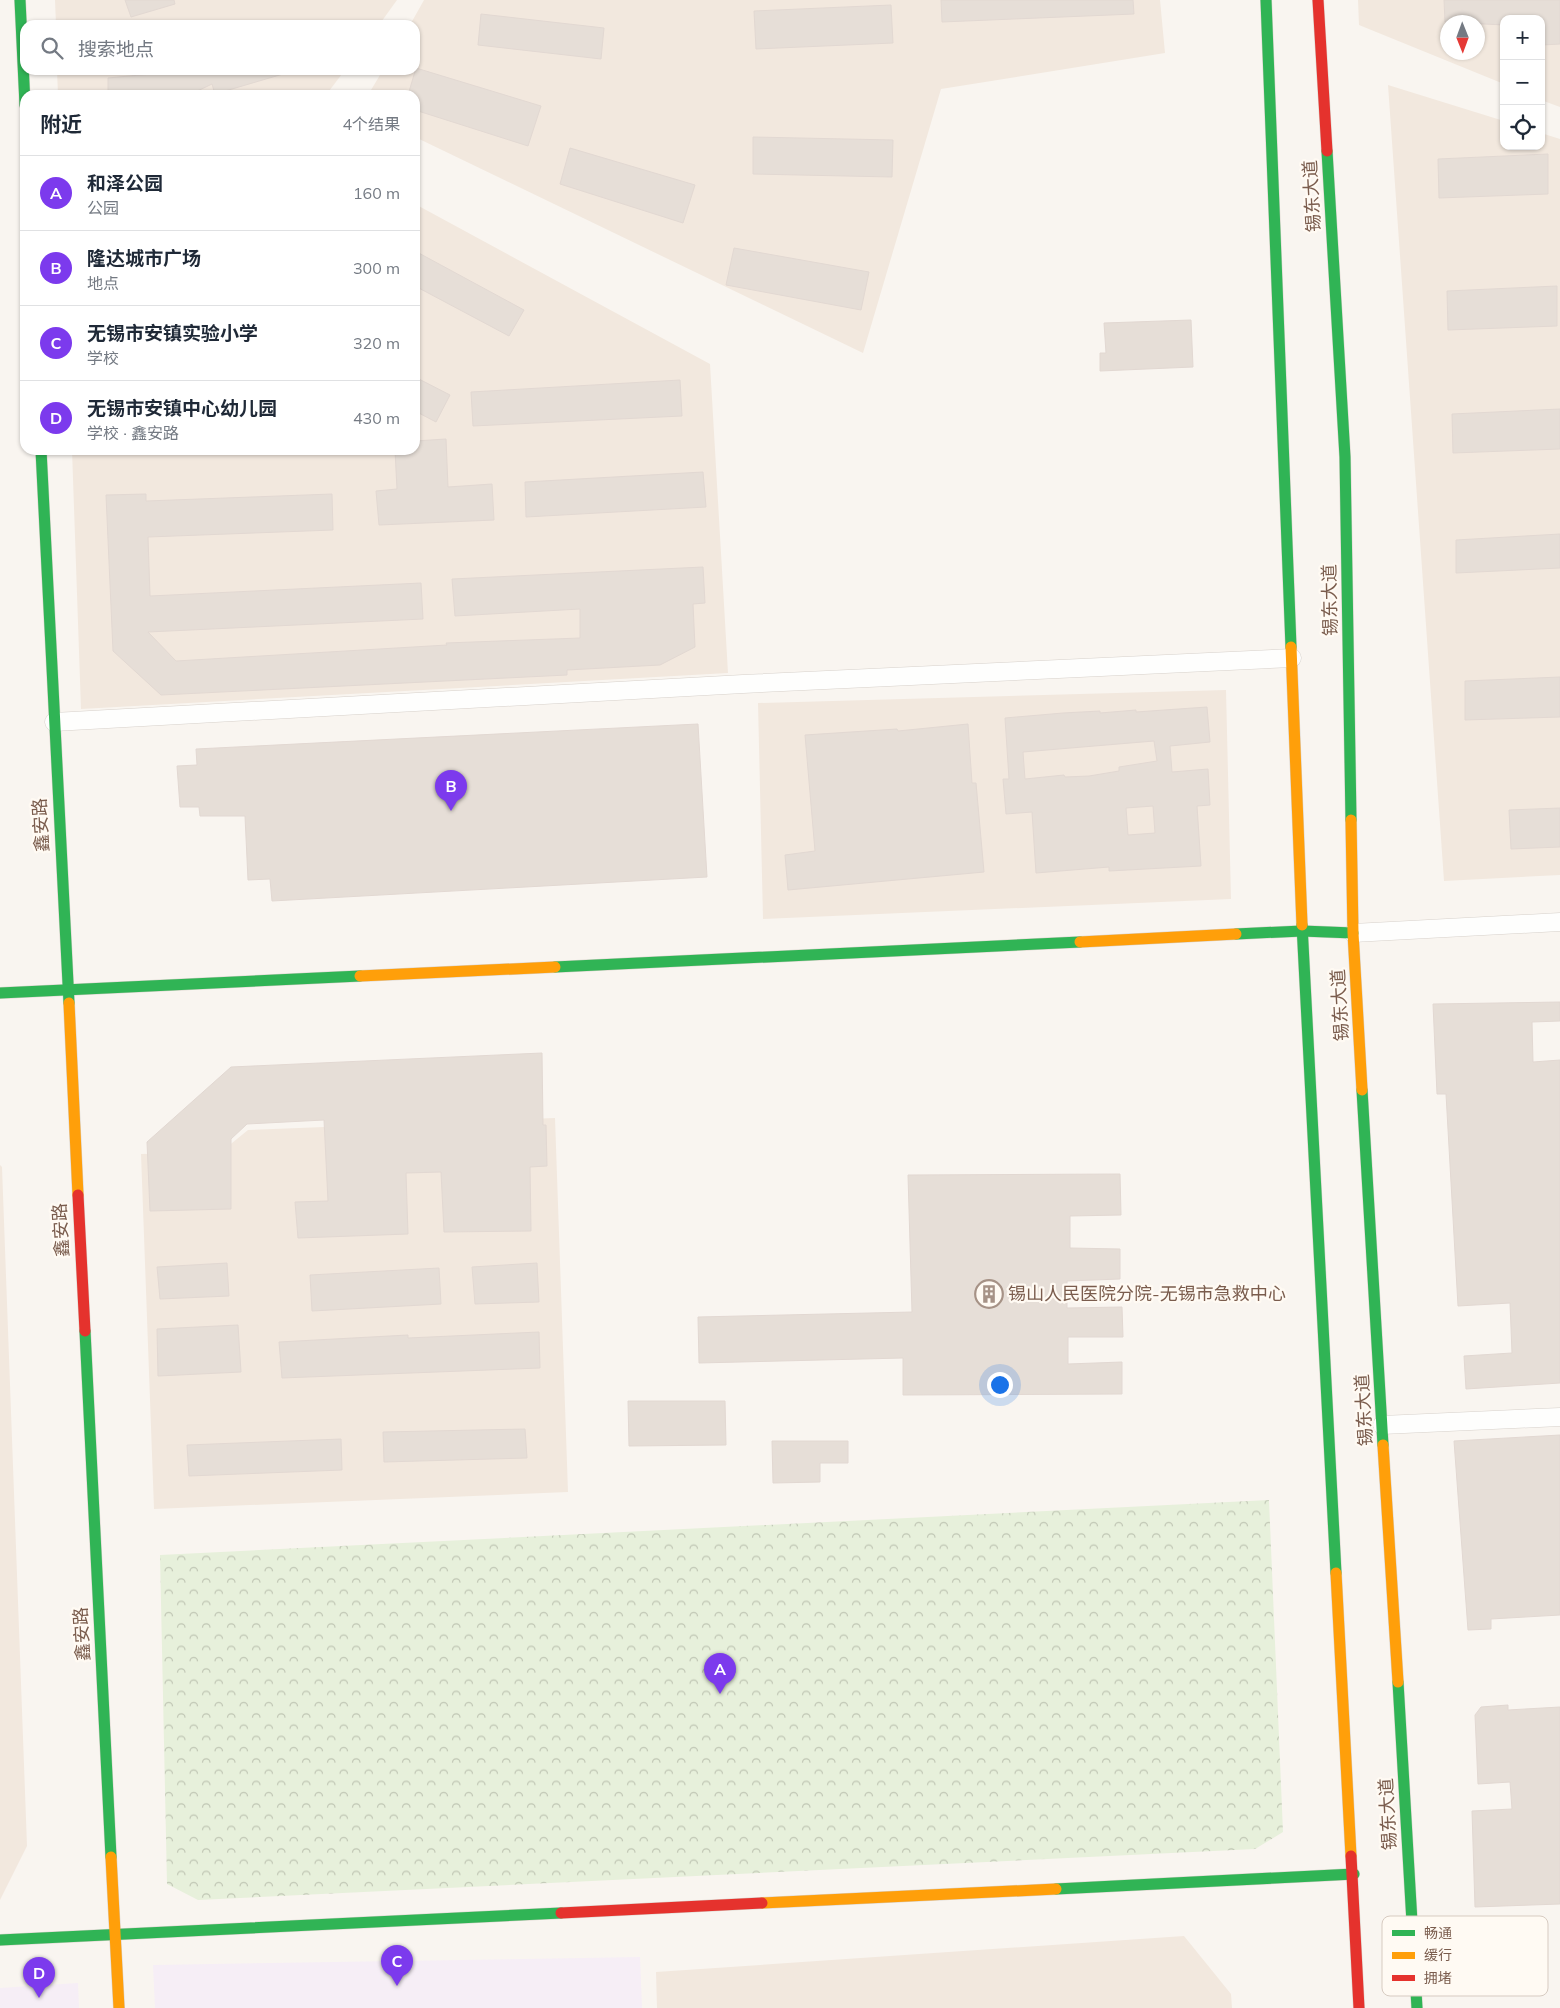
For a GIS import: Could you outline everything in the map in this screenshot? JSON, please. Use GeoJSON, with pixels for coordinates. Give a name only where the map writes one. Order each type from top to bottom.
{"type":"FeatureCollection","features":[{"type":"Feature","properties":{"kind":"street"},"geometry":{"type":"LineString","coordinates":[[20,0],[21,20]]}},
{"type":"Feature","properties":{"kind":"street","name":"锡东大道"},"geometry":{"type":"LineString","coordinates":[[1266,0],[1302,931],[1354,1874],[1359,2008]]}},
{"type":"Feature","properties":{"kind":"street","name":"锡东大道"},"geometry":{"type":"LineString","coordinates":[[1318,0],[1345,457],[1353,933],[1411,1916]]}},
{"type":"Feature","properties":{"kind":"street"},"geometry":{"type":"LineString","coordinates":[[24,75],[24,90]]}},
{"type":"Feature","properties":{"kind":"street","name":"鑫安路"},"geometry":{"type":"LineString","coordinates":[[41,455],[66,990],[119,2008]]}},
{"type":"Feature","properties":{"kind":"street"},"geometry":{"type":"LineString","coordinates":[[54,722],[733,684],[1292,658]]}},
{"type":"Feature","properties":{"kind":"street"},"geometry":{"type":"LineString","coordinates":[[0,993],[1302,931],[1353,933],[1560,922]]}},
{"type":"Feature","properties":{"kind":"street"},"geometry":{"type":"LineString","coordinates":[[1382,1425],[1560,1417]]}},
{"type":"Feature","properties":{"kind":"street"},"geometry":{"type":"LineString","coordinates":[[0,1940],[1354,1874]]}},
{"type":"Feature","properties":{"kind":"shaded area"},"geometry":{"type":"Polygon","coordinates":[[[55,0],[397,0],[383,20],[56,20],[55,0]]]}},
{"type":"Feature","properties":{"kind":"shaded area"},"geometry":{"type":"Polygon","coordinates":[[[424,0],[1160,0],[1165,53],[941,89],[863,353],[420,139],[420,90],[371,90],[380,75],[420,75],[420,20],[413,20],[424,0]]]}},
{"type":"Feature","properties":{"kind":"shaded area"},"geometry":{"type":"Polygon","coordinates":[[[1358,0],[1560,0],[1560,107],[1545,101],[1545,15],[1500,15],[1500,82],[1445,60],[1485,60],[1485,15],[1440,15],[1440,58],[1359,25],[1358,0]]]}},
{"type":"Feature","properties":{"kind":"shaded area"},"geometry":{"type":"Polygon","coordinates":[[[57,75],[341,75],[330,90],[58,90],[57,75]]]}},
{"type":"Feature","properties":{"kind":"shaded area"},"geometry":{"type":"Polygon","coordinates":[[[1388,85],[1500,120],[1500,150],[1545,150],[1545,134],[1560,139],[1560,875],[1444,881],[1388,85]]]}},
{"type":"Feature","properties":{"kind":"shaded area"},"geometry":{"type":"Polygon","coordinates":[[[420,207],[710,364],[728,673],[81,709],[72,455],[420,455],[420,207]]]}},
{"type":"Feature","properties":{"kind":"shaded area"},"geometry":{"type":"Polygon","coordinates":[[[1226,690],[1231,899],[763,919],[758,703],[1226,690]]]}},
{"type":"Feature","properties":{"kind":"shaded area"},"geometry":{"type":"Polygon","coordinates":[[[555,1118],[568,1492],[154,1509],[141,1154],[221,1152],[248,1130],[555,1118]]]}},
{"type":"Feature","properties":{"kind":"shaded area"},"geometry":{"type":"Polygon","coordinates":[[[0,1165],[2,1167],[27,1846],[0,1900],[0,1165]]]}},
{"type":"Feature","properties":{"kind":"shaded area"},"geometry":{"type":"Polygon","coordinates":[[[1184,1936],[1231,1994],[1232,2008],[657,2008],[656,1972],[1184,1936]]]}},
{"type":"Feature","properties":{"kind":"shaded area"},"geometry":{"type":"Polygon","coordinates":[[[640,1957],[642,2008],[155,2008],[153,1965],[640,1957]]]}},
{"type":"Feature","properties":{"kind":"shaded area"},"geometry":{"type":"Polygon","coordinates":[[[78,1983],[79,2008],[0,2008],[0,1988],[78,1983]]]}},
{"type":"Feature","properties":{"kind":"green space"},"geometry":{"type":"Polygon","coordinates":[[[1269,1500],[1283,1832],[1255,1849],[198,1900],[167,1884],[160,1555],[1269,1500]]]}},
{"type":"Feature","properties":{"kind":"building"},"geometry":{"type":"Polygon","coordinates":[[[125,0],[174,0],[175,4],[131,17],[125,0]]]}},
{"type":"Feature","properties":{"kind":"building"},"geometry":{"type":"Polygon","coordinates":[[[941,0],[1133,0],[1134,14],[942,22],[941,0]]]}},
{"type":"Feature","properties":{"kind":"building"},"geometry":{"type":"Polygon","coordinates":[[[1444,0],[1560,0],[1560,44],[1545,45],[1545,15],[1500,15],[1500,25],[1485,24],[1485,15],[1445,15],[1444,0]]]}},
{"type":"Feature","properties":{"kind":"building"},"geometry":{"type":"Polygon","coordinates":[[[891,5],[893,43],[756,49],[754,11],[891,5]]]}},
{"type":"Feature","properties":{"kind":"building"},"geometry":{"type":"Polygon","coordinates":[[[481,14],[604,28],[601,59],[478,45],[481,14]]]}},
{"type":"Feature","properties":{"kind":"building"},"geometry":{"type":"Polygon","coordinates":[[[420,69],[541,106],[528,146],[420,112],[420,90],[409,90],[414,75],[420,75],[420,69]]]}},
{"type":"Feature","properties":{"kind":"building"},"geometry":{"type":"Polygon","coordinates":[[[140,75],[280,75],[229,90],[214,90],[212,84],[199,90],[108,90],[108,78],[140,75]]]}},
{"type":"Feature","properties":{"kind":"building"},"geometry":{"type":"Polygon","coordinates":[[[753,137],[893,140],[892,177],[753,174],[753,137]]]}},
{"type":"Feature","properties":{"kind":"building"},"geometry":{"type":"Polygon","coordinates":[[[570,148],[695,185],[683,223],[560,184],[570,148]]]}},
{"type":"Feature","properties":{"kind":"building"},"geometry":{"type":"Polygon","coordinates":[[[1548,154],[1548,194],[1439,198],[1438,159],[1548,154]]]}},
{"type":"Feature","properties":{"kind":"building"},"geometry":{"type":"Polygon","coordinates":[[[734,248],[869,272],[861,310],[726,285],[734,248]]]}},
{"type":"Feature","properties":{"kind":"building"},"geometry":{"type":"Polygon","coordinates":[[[420,254],[524,310],[509,336],[420,289],[420,254]]]}},
{"type":"Feature","properties":{"kind":"building"},"geometry":{"type":"Polygon","coordinates":[[[1557,286],[1557,326],[1448,330],[1447,291],[1557,286]]]}},
{"type":"Feature","properties":{"kind":"building"},"geometry":{"type":"Polygon","coordinates":[[[1191,320],[1193,367],[1100,371],[1100,353],[1106,353],[1104,323],[1191,320]]]}},
{"type":"Feature","properties":{"kind":"building"},"geometry":{"type":"Polygon","coordinates":[[[420,380],[450,395],[436,422],[420,414],[420,380]]]}},
{"type":"Feature","properties":{"kind":"building"},"geometry":{"type":"Polygon","coordinates":[[[680,380],[682,416],[473,426],[471,392],[680,380]]]}},
{"type":"Feature","properties":{"kind":"building"},"geometry":{"type":"Polygon","coordinates":[[[1560,409],[1560,449],[1453,453],[1452,414],[1560,409]]]}},
{"type":"Feature","properties":{"kind":"building"},"geometry":{"type":"Polygon","coordinates":[[[446,439],[448,487],[492,484],[494,520],[379,525],[376,491],[397,489],[395,455],[420,455],[420,441],[446,439]]]}},
{"type":"Feature","properties":{"kind":"building"},"geometry":{"type":"Polygon","coordinates":[[[703,472],[706,507],[526,517],[525,482],[703,472]]]}},
{"type":"Feature","properties":{"kind":"building"},"geometry":{"type":"Polygon","coordinates":[[[146,494],[146,501],[332,494],[333,530],[148,537],[150,596],[421,583],[423,619],[148,632],[176,661],[447,645],[446,643],[580,638],[580,609],[455,616],[452,579],[703,567],[705,603],[693,604],[695,647],[660,665],[567,670],[567,675],[161,695],[113,651],[106,495],[146,494]]]}},
{"type":"Feature","properties":{"kind":"building"},"geometry":{"type":"Polygon","coordinates":[[[1560,534],[1560,568],[1456,573],[1456,540],[1560,534]]]}},
{"type":"Feature","properties":{"kind":"building"},"geometry":{"type":"Polygon","coordinates":[[[1560,677],[1560,717],[1465,720],[1465,681],[1560,677]]]}},
{"type":"Feature","properties":{"kind":"building"},"geometry":{"type":"Polygon","coordinates":[[[1207,707],[1210,742],[1170,746],[1172,772],[1208,769],[1210,805],[1197,806],[1201,866],[1109,871],[1109,867],[1036,873],[1032,812],[1006,814],[1003,779],[1009,779],[1005,718],[1100,711],[1100,713],[1136,710],[1136,712],[1207,707]],[[1154,741],[1023,752],[1025,779],[1064,775],[1065,777],[1089,776],[1119,771],[1119,767],[1157,761],[1154,741]],[[1153,806],[1126,808],[1128,835],[1155,833],[1153,806]]]}},
{"type":"Feature","properties":{"kind":"building"},"geometry":{"type":"Polygon","coordinates":[[[698,724],[707,877],[272,901],[270,879],[248,880],[245,816],[200,816],[199,807],[180,807],[177,766],[197,765],[196,749],[698,724]]]}},
{"type":"Feature","properties":{"kind":"building"},"geometry":{"type":"Polygon","coordinates":[[[968,724],[972,783],[976,783],[984,872],[788,890],[785,855],[815,851],[805,735],[897,729],[898,731],[968,724]]]}},
{"type":"Feature","properties":{"kind":"building"},"geometry":{"type":"Polygon","coordinates":[[[1560,808],[1560,847],[1511,849],[1509,810],[1560,808]]]}},
{"type":"Feature","properties":{"kind":"building"},"geometry":{"type":"Polygon","coordinates":[[[1560,1002],[1560,1021],[1532,1022],[1533,1062],[1560,1060],[1560,1383],[1466,1389],[1464,1356],[1512,1353],[1510,1303],[1458,1306],[1446,1094],[1437,1094],[1433,1004],[1560,1002]]]}},
{"type":"Feature","properties":{"kind":"building"},"geometry":{"type":"Polygon","coordinates":[[[542,1053],[543,1125],[546,1125],[547,1166],[530,1167],[531,1231],[444,1232],[441,1172],[406,1173],[408,1234],[298,1238],[295,1202],[328,1201],[324,1120],[247,1124],[231,1139],[231,1209],[150,1211],[147,1142],[231,1067],[542,1053]]]}},
{"type":"Feature","properties":{"kind":"building","name":"锡山人民医院分院-无锡市急救中心"},"geometry":{"type":"Polygon","coordinates":[[[1120,1174],[1121,1215],[1070,1216],[1070,1248],[1120,1249],[1120,1279],[1067,1281],[1067,1308],[1122,1307],[1123,1337],[1068,1337],[1068,1364],[1122,1362],[1122,1394],[903,1395],[903,1358],[699,1363],[698,1317],[912,1312],[908,1175],[1120,1174]]]}},
{"type":"Feature","properties":{"kind":"building"},"geometry":{"type":"Polygon","coordinates":[[[227,1263],[229,1296],[160,1299],[157,1267],[227,1263]]]}},
{"type":"Feature","properties":{"kind":"building"},"geometry":{"type":"Polygon","coordinates":[[[537,1263],[539,1302],[475,1304],[472,1267],[537,1263]]]}},
{"type":"Feature","properties":{"kind":"building"},"geometry":{"type":"Polygon","coordinates":[[[439,1268],[441,1304],[312,1311],[310,1275],[439,1268]]]}},
{"type":"Feature","properties":{"kind":"building"},"geometry":{"type":"Polygon","coordinates":[[[238,1325],[241,1372],[158,1376],[157,1329],[238,1325]]]}},
{"type":"Feature","properties":{"kind":"building"},"geometry":{"type":"Polygon","coordinates":[[[539,1332],[540,1368],[282,1378],[279,1342],[408,1335],[408,1338],[539,1332]]]}},
{"type":"Feature","properties":{"kind":"building"},"geometry":{"type":"Polygon","coordinates":[[[628,1401],[725,1401],[726,1445],[629,1446],[628,1401]]]}},
{"type":"Feature","properties":{"kind":"building"},"geometry":{"type":"Polygon","coordinates":[[[525,1429],[527,1458],[384,1462],[383,1432],[525,1429]]]}},
{"type":"Feature","properties":{"kind":"building"},"geometry":{"type":"Polygon","coordinates":[[[1560,1435],[1560,1615],[1491,1619],[1491,1629],[1468,1630],[1454,1441],[1560,1435]]]}},
{"type":"Feature","properties":{"kind":"building"},"geometry":{"type":"Polygon","coordinates":[[[341,1439],[342,1470],[189,1476],[187,1445],[341,1439]]]}},
{"type":"Feature","properties":{"kind":"building"},"geometry":{"type":"Polygon","coordinates":[[[772,1441],[848,1441],[848,1463],[820,1463],[820,1482],[773,1483],[772,1441]]]}},
{"type":"Feature","properties":{"kind":"building"},"geometry":{"type":"Polygon","coordinates":[[[1508,1705],[1508,1710],[1560,1707],[1560,1904],[1475,1907],[1472,1811],[1512,1809],[1510,1782],[1478,1784],[1475,1715],[1481,1707],[1508,1705]]]}},
{"type":"Feature","properties":{"kind":"traffic: fast"},"geometry":{"type":"LineString","coordinates":[[20,0],[21,20]]}},
{"type":"Feature","properties":{"kind":"traffic: fast"},"geometry":{"type":"LineString","coordinates":[[1266,0],[1291,647]]}},
{"type":"Feature","properties":{"kind":"traffic: fast"},"geometry":{"type":"LineString","coordinates":[[24,75],[24,90]]}},
{"type":"Feature","properties":{"kind":"traffic: fast"},"geometry":{"type":"LineString","coordinates":[[1327,151],[1345,457],[1351,820]]}},
{"type":"Feature","properties":{"kind":"traffic: fast"},"geometry":{"type":"LineString","coordinates":[[41,455],[69,1003]]}},
{"type":"Feature","properties":{"kind":"traffic: fast"},"geometry":{"type":"LineString","coordinates":[[1302,925],[1336,1573]]}},
{"type":"Feature","properties":{"kind":"traffic: fast"},"geometry":{"type":"LineString","coordinates":[[1236,934],[1302,931],[1353,933]]}},
{"type":"Feature","properties":{"kind":"traffic: fast"},"geometry":{"type":"LineString","coordinates":[[555,967],[1080,942]]}},
{"type":"Feature","properties":{"kind":"traffic: fast"},"geometry":{"type":"LineString","coordinates":[[0,993],[360,976]]}},
{"type":"Feature","properties":{"kind":"traffic: fast"},"geometry":{"type":"LineString","coordinates":[[1362,1090],[1383,1445]]}},
{"type":"Feature","properties":{"kind":"traffic: fast"},"geometry":{"type":"LineString","coordinates":[[85,1331],[111,1857]]}},
{"type":"Feature","properties":{"kind":"traffic: fast"},"geometry":{"type":"LineString","coordinates":[[1398,1682],[1412,1916]]}},
{"type":"Feature","properties":{"kind":"traffic: fast"},"geometry":{"type":"LineString","coordinates":[[1056,1889],[1354,1874]]}},
{"type":"Feature","properties":{"kind":"traffic: fast"},"geometry":{"type":"LineString","coordinates":[[0,1940],[561,1913]]}},
{"type":"Feature","properties":{"kind":"traffic: fast"},"geometry":{"type":"LineString","coordinates":[[1416,1996],[1417,2008]]}},
{"type":"Feature","properties":{"kind":"traffic: slow"},"geometry":{"type":"LineString","coordinates":[[1291,647],[1302,925]]}},
{"type":"Feature","properties":{"kind":"traffic: slow"},"geometry":{"type":"LineString","coordinates":[[1351,820],[1353,933],[1362,1090]]}},
{"type":"Feature","properties":{"kind":"traffic: slow"},"geometry":{"type":"LineString","coordinates":[[1080,942],[1236,934]]}},
{"type":"Feature","properties":{"kind":"traffic: slow"},"geometry":{"type":"LineString","coordinates":[[360,976],[555,967]]}},
{"type":"Feature","properties":{"kind":"traffic: slow"},"geometry":{"type":"LineString","coordinates":[[69,1003],[78,1195]]}},
{"type":"Feature","properties":{"kind":"traffic: slow"},"geometry":{"type":"LineString","coordinates":[[1383,1445],[1398,1682]]}},
{"type":"Feature","properties":{"kind":"traffic: slow"},"geometry":{"type":"LineString","coordinates":[[1336,1573],[1351,1856]]}},
{"type":"Feature","properties":{"kind":"traffic: slow"},"geometry":{"type":"LineString","coordinates":[[111,1857],[119,2008]]}},
{"type":"Feature","properties":{"kind":"traffic: slow"},"geometry":{"type":"LineString","coordinates":[[762,1903],[1056,1889]]}},
{"type":"Feature","properties":{"kind":"traffic: jam"},"geometry":{"type":"LineString","coordinates":[[1318,0],[1327,151]]}},
{"type":"Feature","properties":{"kind":"traffic: jam"},"geometry":{"type":"LineString","coordinates":[[78,1195],[85,1331]]}},
{"type":"Feature","properties":{"kind":"traffic: jam"},"geometry":{"type":"LineString","coordinates":[[1351,1856],[1359,2008]]}},
{"type":"Feature","properties":{"kind":"traffic: jam"},"geometry":{"type":"LineString","coordinates":[[561,1913],[762,1903]]}},
{"type":"Feature","properties":{"kind":"place","name":"隆达城市广场"},"geometry":{"type":"Point","coordinates":[451,811]}},
{"type":"Feature","properties":{"kind":"place","name":"锡山人民医院分院-无锡市急救中心"},"geometry":{"type":"Point","coordinates":[989,1294]}},
{"type":"Feature","properties":{"kind":"place","name":"和泽公园"},"geometry":{"type":"Point","coordinates":[720,1694]}},
{"type":"Feature","properties":{"kind":"place","name":"无锡市安镇实验小学"},"geometry":{"type":"Point","coordinates":[397,1986]}},
{"type":"Feature","properties":{"kind":"place","name":"无锡市安镇中心幼儿园"},"geometry":{"type":"Point","coordinates":[39,1998]}}]}
